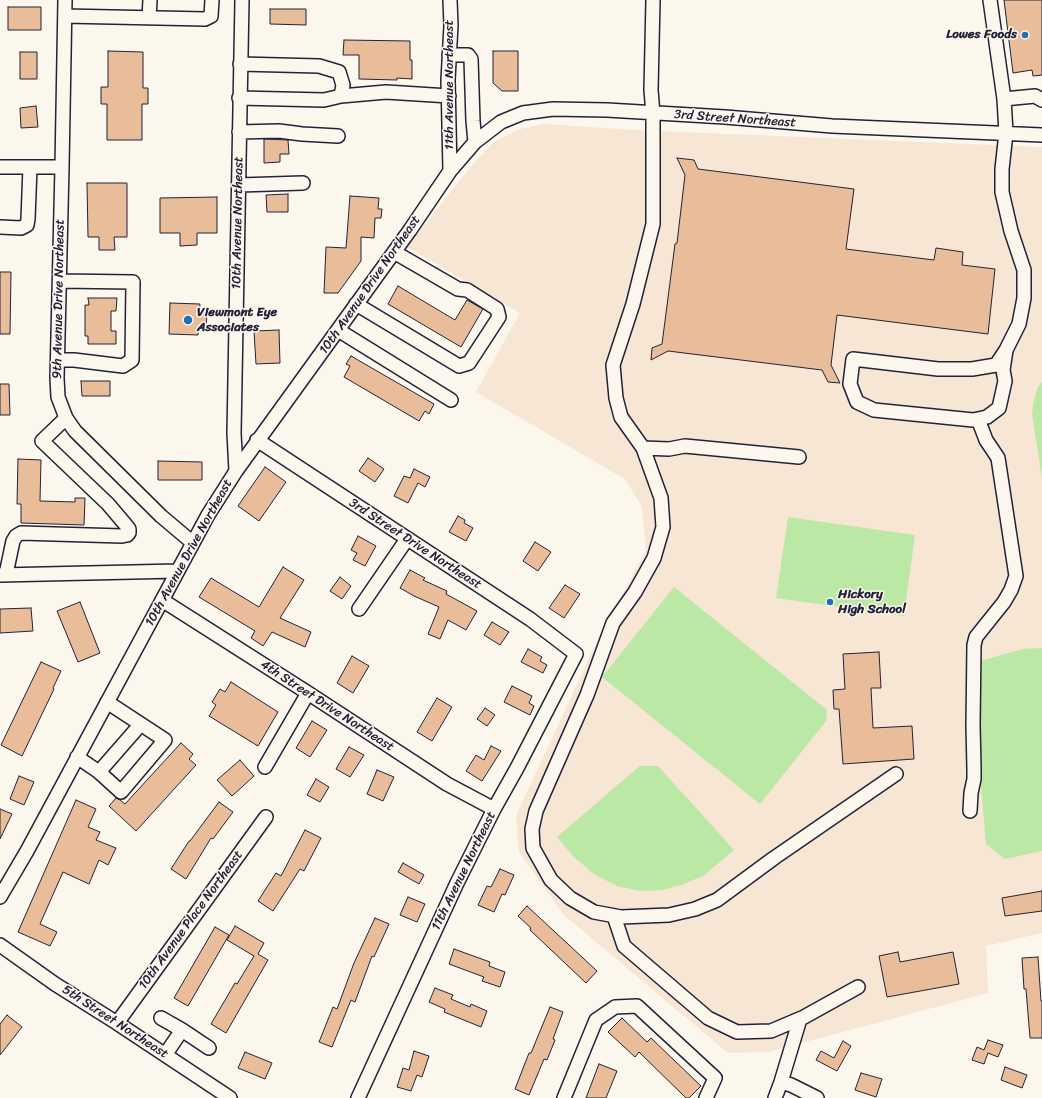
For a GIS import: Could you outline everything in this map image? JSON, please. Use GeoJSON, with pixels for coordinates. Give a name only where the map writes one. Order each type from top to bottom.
{"type":"FeatureCollection","features":[{"type":"Feature","properties":{"kind":"street","name":"9th Avenue Drive Northeast"},"geometry":{"type":"LineString","coordinates":[[65,0],[57,391],[66,418],[81,436],[161,516],[192,543]]}},
{"type":"Feature","properties":{"kind":"street"},"geometry":{"type":"LineString","coordinates":[[149,18],[150,0]]}},
{"type":"Feature","properties":{"kind":"street"},"geometry":{"type":"LineString","coordinates":[[65,16],[205,19],[211,16],[212,0]]}},
{"type":"Feature","properties":{"kind":"street","name":"10th Avenue Northeast"},"geometry":{"type":"LineString","coordinates":[[236,471],[234,433],[242,0]]}},
{"type":"Feature","properties":{"kind":"street","name":"11th Avenue Northeast"},"geometry":{"type":"LineString","coordinates":[[450,0],[450,170]]}},
{"type":"Feature","properties":{"kind":"street"},"geometry":{"type":"LineString","coordinates":[[653,0],[651,90],[653,114],[653,224],[633,304],[613,365],[616,398],[621,417],[643,448],[661,498],[662,527],[654,558],[635,592],[613,623],[587,695],[536,811],[532,829],[533,848],[551,880],[570,898],[594,912],[621,917],[669,915],[695,909],[717,900],[774,858],[896,774]]}},
{"type":"Feature","properties":{"kind":"street"},"geometry":{"type":"LineString","coordinates":[[990,0],[1004,99],[1006,133],[1002,173],[1002,192],[1011,231],[1024,270],[1024,298],[1019,324],[1006,350],[996,365],[972,369],[938,369],[854,359],[850,384],[857,402],[874,410],[973,420],[978,419],[987,417],[999,408],[1005,381],[1003,370],[1006,350]]}},
{"type":"Feature","properties":{"kind":"street"},"geometry":{"type":"LineString","coordinates":[[449,55],[468,55],[471,59],[475,142]]}},
{"type":"Feature","properties":{"kind":"street"},"geometry":{"type":"LineString","coordinates":[[240,64],[319,66],[338,72],[343,85],[341,96]]}},
{"type":"Feature","properties":{"kind":"street"},"geometry":{"type":"LineString","coordinates":[[239,98],[324,100],[341,96],[386,92],[449,96]]}},
{"type":"Feature","properties":{"kind":"street"},"geometry":{"type":"LineString","coordinates":[[1004,99],[1035,96],[1042,100]]}},
{"type":"Feature","properties":{"kind":"street","name":"3rd Street Northeast"},"geometry":{"type":"LineString","coordinates":[[450,170],[475,142],[501,122],[523,113],[553,109],[607,110],[839,126],[1042,135]]}},
{"type":"Feature","properties":{"kind":"street"},"geometry":{"type":"LineString","coordinates":[[239,132],[279,131],[338,136]]}},
{"type":"Feature","properties":{"kind":"street"},"geometry":{"type":"LineString","coordinates":[[0,167],[62,166]]}},
{"type":"Feature","properties":{"kind":"street"},"geometry":{"type":"LineString","coordinates":[[0,227],[21,228],[27,225],[30,167]]}},
{"type":"Feature","properties":{"kind":"street","name":"10th Avenue Drive Northeast"},"geometry":{"type":"LineString","coordinates":[[0,897],[27,851],[208,515],[257,440],[394,252],[450,170]]}},
{"type":"Feature","properties":{"kind":"street"},"geometry":{"type":"LineString","coordinates":[[239,185],[303,182]]}},
{"type":"Feature","properties":{"kind":"street"},"geometry":{"type":"LineString","coordinates":[[356,304],[459,366],[469,363],[499,317],[497,309],[467,290],[458,289],[394,252]]}},
{"type":"Feature","properties":{"kind":"street"},"geometry":{"type":"LineString","coordinates":[[58,360],[74,360],[123,366],[132,360],[133,282],[60,281]]}},
{"type":"Feature","properties":{"kind":"street"},"geometry":{"type":"LineString","coordinates":[[338,330],[451,400]]}},
{"type":"Feature","properties":{"kind":"street"},"geometry":{"type":"LineString","coordinates":[[66,418],[42,441],[108,504],[129,529],[127,536],[21,533],[16,536],[13,541],[3,574],[177,571]]}},
{"type":"Feature","properties":{"kind":"street"},"geometry":{"type":"LineString","coordinates":[[970,811],[971,793],[974,779],[972,726],[974,645],[976,637],[1004,602],[1011,590],[1016,576],[998,458],[986,440],[978,419]]}},
{"type":"Feature","properties":{"kind":"street","name":"3rd Street Drive Northeast"},"geometry":{"type":"LineString","coordinates":[[257,440],[530,619],[571,650]]}},
{"type":"Feature","properties":{"kind":"street"},"geometry":{"type":"LineString","coordinates":[[643,448],[669,449],[685,446],[799,457]]}},
{"type":"Feature","properties":{"kind":"street"},"geometry":{"type":"LineString","coordinates":[[359,609],[407,539]]}},
{"type":"Feature","properties":{"kind":"street","name":"4th Street Drive Northeast"},"geometry":{"type":"LineString","coordinates":[[162,600],[447,784],[494,809]]}},
{"type":"Feature","properties":{"kind":"street","name":"11th Avenue Northeast"},"geometry":{"type":"LineString","coordinates":[[358,1098],[457,883],[494,809],[576,654],[571,650]]}},
{"type":"Feature","properties":{"kind":"street"},"geometry":{"type":"LineString","coordinates":[[265,767],[308,693]]}},
{"type":"Feature","properties":{"kind":"street"},"geometry":{"type":"LineString","coordinates":[[77,757],[99,772],[121,792],[165,740],[107,702]]}},
{"type":"Feature","properties":{"kind":"street"},"geometry":{"type":"LineString","coordinates":[[99,772],[140,725]]}},
{"type":"Feature","properties":{"kind":"street","name":"10th Avenue Place Northeast"},"geometry":{"type":"LineString","coordinates":[[117,1023],[266,817]]}},
{"type":"Feature","properties":{"kind":"street"},"geometry":{"type":"LineString","coordinates":[[614,916],[624,946],[708,1018],[737,1032],[771,1031],[800,1019],[858,988]]}},
{"type":"Feature","properties":{"kind":"street","name":"5th Street Northeast"},"geometry":{"type":"LineString","coordinates":[[0,945],[55,984],[230,1098]]}},
{"type":"Feature","properties":{"kind":"street"},"geometry":{"type":"LineString","coordinates":[[564,1098],[596,1020],[615,1007],[629,1006],[636,1006],[715,1078],[706,1098]]}},
{"type":"Feature","properties":{"kind":"street"},"geometry":{"type":"LineString","coordinates":[[161,1018],[209,1048]]}},
{"type":"Feature","properties":{"kind":"street"},"geometry":{"type":"LineString","coordinates":[[775,1098],[783,1083],[800,1019]]}},
{"type":"Feature","properties":{"kind":"street"},"geometry":{"type":"LineString","coordinates":[[165,1055],[182,1030]]}},
{"type":"Feature","properties":{"kind":"street"},"geometry":{"type":"LineString","coordinates":[[783,1083],[791,1085],[817,1098]]}},
{"type":"Feature","properties":{"kind":"shaded area","name":"Hickory High School"},"geometry":{"type":"Polygon","coordinates":[[[544,124],[634,130],[1042,147],[1042,933],[986,946],[988,993],[768,1052],[728,1053],[564,915],[519,852],[516,816],[591,654],[646,550],[642,507],[625,479],[476,392],[520,313],[407,247],[473,164],[494,142],[520,129],[544,124]]]}},
{"type":"Feature","properties":{"kind":"green space"},"geometry":{"type":"Polygon","coordinates":[[[1042,382],[1042,478],[1032,414],[1038,387],[1042,382]]]}},
{"type":"Feature","properties":{"kind":"green space"},"geometry":{"type":"Polygon","coordinates":[[[788,517],[915,535],[904,616],[776,598],[788,517]]]}},
{"type":"Feature","properties":{"kind":"green space"},"geometry":{"type":"Polygon","coordinates":[[[674,587],[827,710],[826,721],[760,804],[602,677],[674,587]]]}},
{"type":"Feature","properties":{"kind":"green space"},"geometry":{"type":"Polygon","coordinates":[[[1042,648],[1042,851],[1005,859],[986,844],[978,752],[981,661],[1022,649],[1042,648]]]}},
{"type":"Feature","properties":{"kind":"green space"},"geometry":{"type":"Polygon","coordinates":[[[640,766],[658,766],[734,850],[703,876],[681,885],[663,890],[641,891],[617,886],[594,874],[574,857],[557,837],[640,766]]]}},
{"type":"Feature","properties":{"kind":"building","name":"Lowes Foods"},"geometry":{"type":"Polygon","coordinates":[[[1004,0],[1042,0],[1042,75],[1033,76],[1032,70],[1013,73],[1004,0]]]}},
{"type":"Feature","properties":{"kind":"building"},"geometry":{"type":"Polygon","coordinates":[[[8,7],[41,7],[41,30],[8,30],[8,7]]]}},
{"type":"Feature","properties":{"kind":"building"},"geometry":{"type":"Polygon","coordinates":[[[270,9],[306,9],[306,25],[270,24],[270,9]]]}},
{"type":"Feature","properties":{"kind":"building"},"geometry":{"type":"Polygon","coordinates":[[[344,40],[410,41],[412,79],[359,79],[359,55],[343,55],[344,40]]]}},
{"type":"Feature","properties":{"kind":"building"},"geometry":{"type":"Polygon","coordinates":[[[108,51],[143,52],[143,88],[148,88],[148,104],[142,104],[142,140],[107,140],[107,104],[101,104],[101,87],[108,87],[108,51]]]}},
{"type":"Feature","properties":{"kind":"building"},"geometry":{"type":"Polygon","coordinates":[[[493,51],[518,51],[518,91],[502,91],[493,83],[493,51]]]}},
{"type":"Feature","properties":{"kind":"building"},"geometry":{"type":"Polygon","coordinates":[[[20,52],[37,52],[37,79],[20,79],[20,52]]]}},
{"type":"Feature","properties":{"kind":"building"},"geometry":{"type":"Polygon","coordinates":[[[36,106],[38,127],[21,128],[20,108],[36,106]]]}},
{"type":"Feature","properties":{"kind":"building"},"geometry":{"type":"Polygon","coordinates":[[[264,139],[288,140],[289,154],[280,154],[280,162],[264,163],[264,139]]]}},
{"type":"Feature","properties":{"kind":"building"},"geometry":{"type":"Polygon","coordinates":[[[677,158],[694,160],[698,169],[854,189],[846,249],[934,260],[936,248],[963,252],[962,265],[995,269],[988,334],[837,315],[831,365],[840,383],[828,382],[822,370],[668,351],[651,360],[652,348],[662,344],[675,244],[677,243],[685,175],[677,158]]]}},
{"type":"Feature","properties":{"kind":"building"},"geometry":{"type":"Polygon","coordinates":[[[87,183],[127,183],[127,237],[114,237],[115,250],[99,250],[99,237],[88,237],[87,183]]]}},
{"type":"Feature","properties":{"kind":"building"},"geometry":{"type":"Polygon","coordinates":[[[288,194],[288,212],[267,212],[266,195],[288,194]]]}},
{"type":"Feature","properties":{"kind":"building"},"geometry":{"type":"Polygon","coordinates":[[[350,196],[379,198],[378,209],[382,209],[381,218],[375,218],[374,238],[361,237],[361,261],[338,293],[324,293],[326,247],[346,248],[350,196]]]}},
{"type":"Feature","properties":{"kind":"building"},"geometry":{"type":"Polygon","coordinates":[[[217,197],[217,233],[197,233],[197,245],[180,246],[180,233],[160,233],[160,198],[217,197]]]}},
{"type":"Feature","properties":{"kind":"building"},"geometry":{"type":"Polygon","coordinates":[[[0,272],[11,272],[10,334],[0,334],[0,272]]]}},
{"type":"Feature","properties":{"kind":"building"},"geometry":{"type":"Polygon","coordinates":[[[398,286],[455,320],[467,300],[483,309],[461,347],[388,304],[398,286]]]}},
{"type":"Feature","properties":{"kind":"building"},"geometry":{"type":"Polygon","coordinates":[[[88,298],[117,298],[116,311],[111,311],[111,331],[116,331],[116,344],[88,344],[88,336],[85,336],[85,305],[89,305],[88,298]]]}},
{"type":"Feature","properties":{"kind":"building","name":"Viewmont Eye Associates"},"geometry":{"type":"Polygon","coordinates":[[[170,303],[200,304],[199,314],[207,314],[206,327],[199,326],[198,335],[169,334],[170,303]]]}},
{"type":"Feature","properties":{"kind":"building"},"geometry":{"type":"Polygon","coordinates":[[[279,330],[280,363],[256,364],[254,331],[279,330]]]}},
{"type":"Feature","properties":{"kind":"building"},"geometry":{"type":"Polygon","coordinates":[[[351,356],[434,404],[429,414],[425,411],[419,421],[344,377],[350,366],[346,364],[351,356]]]}},
{"type":"Feature","properties":{"kind":"building"},"geometry":{"type":"Polygon","coordinates":[[[81,381],[110,381],[110,396],[82,396],[81,381]]]}},
{"type":"Feature","properties":{"kind":"building"},"geometry":{"type":"Polygon","coordinates":[[[0,384],[9,384],[10,415],[0,415],[0,384]]]}},
{"type":"Feature","properties":{"kind":"building"},"geometry":{"type":"Polygon","coordinates":[[[368,458],[384,469],[375,482],[359,471],[368,458]]]}},
{"type":"Feature","properties":{"kind":"building"},"geometry":{"type":"Polygon","coordinates":[[[18,459],[41,460],[40,501],[75,502],[75,498],[85,498],[84,525],[21,523],[21,504],[17,504],[18,459]]]}},
{"type":"Feature","properties":{"kind":"building"},"geometry":{"type":"Polygon","coordinates":[[[158,461],[202,462],[202,480],[158,480],[158,461]]]}},
{"type":"Feature","properties":{"kind":"building"},"geometry":{"type":"Polygon","coordinates":[[[265,467],[286,482],[259,521],[238,506],[265,467]]]}},
{"type":"Feature","properties":{"kind":"building"},"geometry":{"type":"Polygon","coordinates":[[[414,469],[430,477],[425,487],[418,483],[408,503],[394,496],[404,476],[410,478],[414,469]]]}},
{"type":"Feature","properties":{"kind":"building"},"geometry":{"type":"Polygon","coordinates":[[[458,516],[465,520],[464,523],[473,528],[466,541],[449,532],[458,516]]]}},
{"type":"Feature","properties":{"kind":"building"},"geometry":{"type":"Polygon","coordinates":[[[358,536],[376,546],[365,566],[353,560],[357,553],[351,550],[358,536]]]}},
{"type":"Feature","properties":{"kind":"building"},"geometry":{"type":"Polygon","coordinates":[[[535,542],[551,552],[538,571],[523,561],[535,542]]]}},
{"type":"Feature","properties":{"kind":"building"},"geometry":{"type":"Polygon","coordinates":[[[283,567],[304,580],[280,618],[311,632],[305,647],[272,632],[263,646],[251,638],[255,631],[199,597],[211,578],[259,607],[283,567]]]}},
{"type":"Feature","properties":{"kind":"building"},"geometry":{"type":"Polygon","coordinates":[[[410,570],[425,578],[423,580],[447,591],[446,594],[477,611],[466,630],[448,620],[440,639],[428,634],[439,607],[400,588],[410,570]]]}},
{"type":"Feature","properties":{"kind":"building"},"geometry":{"type":"Polygon","coordinates":[[[340,577],[351,586],[342,599],[330,591],[340,577]]]}},
{"type":"Feature","properties":{"kind":"building"},"geometry":{"type":"Polygon","coordinates":[[[565,585],[580,594],[564,618],[549,608],[565,585]]]}},
{"type":"Feature","properties":{"kind":"building"},"geometry":{"type":"Polygon","coordinates":[[[80,602],[100,653],[78,662],[57,611],[80,602]]]}},
{"type":"Feature","properties":{"kind":"building"},"geometry":{"type":"Polygon","coordinates":[[[31,608],[33,631],[0,633],[0,609],[31,608]]]}},
{"type":"Feature","properties":{"kind":"building"},"geometry":{"type":"Polygon","coordinates":[[[492,622],[509,632],[500,645],[484,635],[492,622]]]}},
{"type":"Feature","properties":{"kind":"building"},"geometry":{"type":"Polygon","coordinates":[[[528,649],[542,657],[540,661],[547,665],[543,673],[521,662],[528,649]]]}},
{"type":"Feature","properties":{"kind":"building"},"geometry":{"type":"Polygon","coordinates":[[[879,652],[881,688],[871,688],[873,728],[912,726],[914,759],[843,764],[839,709],[834,709],[833,690],[845,689],[843,654],[879,652]]]}},
{"type":"Feature","properties":{"kind":"building"},"geometry":{"type":"Polygon","coordinates":[[[352,656],[369,666],[353,693],[337,683],[352,656]]]}},
{"type":"Feature","properties":{"kind":"building"},"geometry":{"type":"Polygon","coordinates":[[[41,662],[61,671],[22,756],[1,745],[41,662]]]}},
{"type":"Feature","properties":{"kind":"building"},"geometry":{"type":"Polygon","coordinates":[[[231,682],[278,712],[258,746],[209,716],[216,705],[212,702],[220,689],[225,692],[231,682]]]}},
{"type":"Feature","properties":{"kind":"building"},"geometry":{"type":"Polygon","coordinates":[[[512,686],[532,696],[529,703],[534,706],[530,715],[504,702],[512,686]]]}},
{"type":"Feature","properties":{"kind":"building"},"geometry":{"type":"Polygon","coordinates":[[[437,698],[452,707],[432,741],[417,732],[437,698]]]}},
{"type":"Feature","properties":{"kind":"building"},"geometry":{"type":"Polygon","coordinates":[[[485,708],[495,715],[487,726],[477,719],[485,708]]]}},
{"type":"Feature","properties":{"kind":"building"},"geometry":{"type":"Polygon","coordinates":[[[312,721],[327,730],[310,757],[296,748],[312,721]]]}},
{"type":"Feature","properties":{"kind":"building"},"geometry":{"type":"Polygon","coordinates":[[[181,743],[193,754],[189,759],[196,765],[136,831],[109,806],[116,798],[125,804],[181,743]]]}},
{"type":"Feature","properties":{"kind":"building"},"geometry":{"type":"Polygon","coordinates":[[[491,746],[501,751],[482,781],[466,771],[476,755],[484,760],[491,746]]]}},
{"type":"Feature","properties":{"kind":"building"},"geometry":{"type":"Polygon","coordinates":[[[349,747],[364,755],[350,777],[336,769],[349,747]]]}},
{"type":"Feature","properties":{"kind":"building"},"geometry":{"type":"Polygon","coordinates":[[[240,760],[254,776],[232,796],[217,780],[240,760]]]}},
{"type":"Feature","properties":{"kind":"building"},"geometry":{"type":"Polygon","coordinates":[[[377,770],[394,777],[383,801],[367,794],[377,770]]]}},
{"type":"Feature","properties":{"kind":"building"},"geometry":{"type":"Polygon","coordinates":[[[19,776],[34,782],[24,805],[10,799],[19,776]]]}},
{"type":"Feature","properties":{"kind":"building"},"geometry":{"type":"Polygon","coordinates":[[[316,779],[329,787],[320,802],[307,795],[316,779]]]}},
{"type":"Feature","properties":{"kind":"building"},"geometry":{"type":"Polygon","coordinates":[[[76,800],[96,809],[88,827],[100,832],[96,840],[116,848],[108,865],[99,860],[89,884],[63,872],[40,924],[57,932],[50,946],[18,932],[76,800]]]}},
{"type":"Feature","properties":{"kind":"building"},"geometry":{"type":"Polygon","coordinates":[[[219,802],[233,812],[213,839],[211,838],[186,879],[171,869],[189,841],[219,802]]]}},
{"type":"Feature","properties":{"kind":"building"},"geometry":{"type":"Polygon","coordinates":[[[0,809],[12,814],[0,839],[0,809]]]}},
{"type":"Feature","properties":{"kind":"building"},"geometry":{"type":"Polygon","coordinates":[[[305,830],[321,838],[304,871],[300,869],[273,911],[258,901],[276,873],[281,876],[305,830]]]}},
{"type":"Feature","properties":{"kind":"building"},"geometry":{"type":"Polygon","coordinates":[[[403,863],[424,875],[419,884],[398,872],[403,863]]]}},
{"type":"Feature","properties":{"kind":"building"},"geometry":{"type":"Polygon","coordinates":[[[500,869],[514,875],[505,895],[502,894],[494,912],[478,905],[487,886],[491,887],[500,869]]]}},
{"type":"Feature","properties":{"kind":"building"},"geometry":{"type":"Polygon","coordinates":[[[1042,891],[1042,911],[1005,916],[1002,898],[1042,891]]]}},
{"type":"Feature","properties":{"kind":"building"},"geometry":{"type":"Polygon","coordinates":[[[408,897],[425,904],[417,922],[400,915],[408,897]]]}},
{"type":"Feature","properties":{"kind":"building"},"geometry":{"type":"Polygon","coordinates":[[[527,906],[597,971],[586,983],[530,930],[531,928],[518,916],[527,906]]]}},
{"type":"Feature","properties":{"kind":"building"},"geometry":{"type":"Polygon","coordinates":[[[375,918],[389,924],[374,957],[372,956],[355,1002],[351,1000],[332,1047],[319,1042],[333,1007],[337,1009],[354,963],[375,918]]]}},
{"type":"Feature","properties":{"kind":"building"},"geometry":{"type":"Polygon","coordinates":[[[235,926],[264,943],[258,954],[268,960],[226,1033],[211,1024],[235,983],[237,984],[254,956],[227,940],[235,926]]]}},
{"type":"Feature","properties":{"kind":"building"},"geometry":{"type":"Polygon","coordinates":[[[215,927],[229,935],[188,1006],[174,998],[215,927]]]}},
{"type":"Feature","properties":{"kind":"building"},"geometry":{"type":"Polygon","coordinates":[[[454,949],[490,962],[489,966],[505,972],[500,987],[482,981],[484,977],[449,964],[454,949]]]}},
{"type":"Feature","properties":{"kind":"building"},"geometry":{"type":"Polygon","coordinates":[[[898,952],[900,962],[953,952],[959,984],[887,997],[879,956],[898,952]]]}},
{"type":"Feature","properties":{"kind":"building"},"geometry":{"type":"Polygon","coordinates":[[[1038,957],[1042,1001],[1042,1038],[1030,1038],[1022,958],[1038,957]]]}},
{"type":"Feature","properties":{"kind":"building"},"geometry":{"type":"Polygon","coordinates":[[[435,988],[453,995],[451,999],[470,1007],[471,1004],[487,1011],[481,1027],[444,1012],[445,1009],[429,1002],[435,988]]]}},
{"type":"Feature","properties":{"kind":"building"},"geometry":{"type":"Polygon","coordinates":[[[550,1007],[563,1012],[553,1039],[555,1040],[547,1060],[544,1059],[529,1095],[515,1089],[529,1053],[531,1053],[550,1007]]]}},
{"type":"Feature","properties":{"kind":"building"},"geometry":{"type":"Polygon","coordinates":[[[7,1015],[22,1027],[0,1055],[0,1024],[7,1015]]]}},
{"type":"Feature","properties":{"kind":"building"},"geometry":{"type":"Polygon","coordinates":[[[622,1018],[647,1042],[651,1038],[701,1086],[689,1098],[686,1098],[639,1052],[635,1057],[608,1032],[622,1018]]]}},
{"type":"Feature","properties":{"kind":"building"},"geometry":{"type":"Polygon","coordinates":[[[988,1040],[1003,1045],[998,1057],[988,1053],[984,1064],[972,1060],[977,1047],[984,1050],[988,1040]]]}},
{"type":"Feature","properties":{"kind":"building"},"geometry":{"type":"Polygon","coordinates":[[[843,1041],[851,1046],[837,1071],[816,1060],[821,1051],[834,1058],[843,1041]]]}},
{"type":"Feature","properties":{"kind":"building"},"geometry":{"type":"Polygon","coordinates":[[[414,1051],[429,1056],[422,1077],[417,1075],[411,1091],[397,1087],[403,1068],[409,1070],[414,1051]]]}},
{"type":"Feature","properties":{"kind":"building"},"geometry":{"type":"Polygon","coordinates":[[[245,1052],[272,1063],[265,1079],[238,1068],[245,1052]]]}},
{"type":"Feature","properties":{"kind":"building"},"geometry":{"type":"Polygon","coordinates":[[[599,1064],[617,1071],[606,1098],[586,1098],[599,1064]]]}},
{"type":"Feature","properties":{"kind":"building"},"geometry":{"type":"Polygon","coordinates":[[[1005,1067],[1027,1075],[1022,1088],[1001,1080],[1005,1067]]]}},
{"type":"Feature","properties":{"kind":"building"},"geometry":{"type":"Polygon","coordinates":[[[861,1073],[882,1079],[876,1097],[855,1090],[861,1073]]]}},
{"type":"Feature","properties":{"kind":"place","name":"Lowes Foods"},"geometry":{"type":"Point","coordinates":[1025,35]}},
{"type":"Feature","properties":{"kind":"place","name":"Viewmont Eye Associates"},"geometry":{"type":"Point","coordinates":[188,320]}},
{"type":"Feature","properties":{"kind":"place","name":"Hickory High School"},"geometry":{"type":"Point","coordinates":[830,602]}}]}
